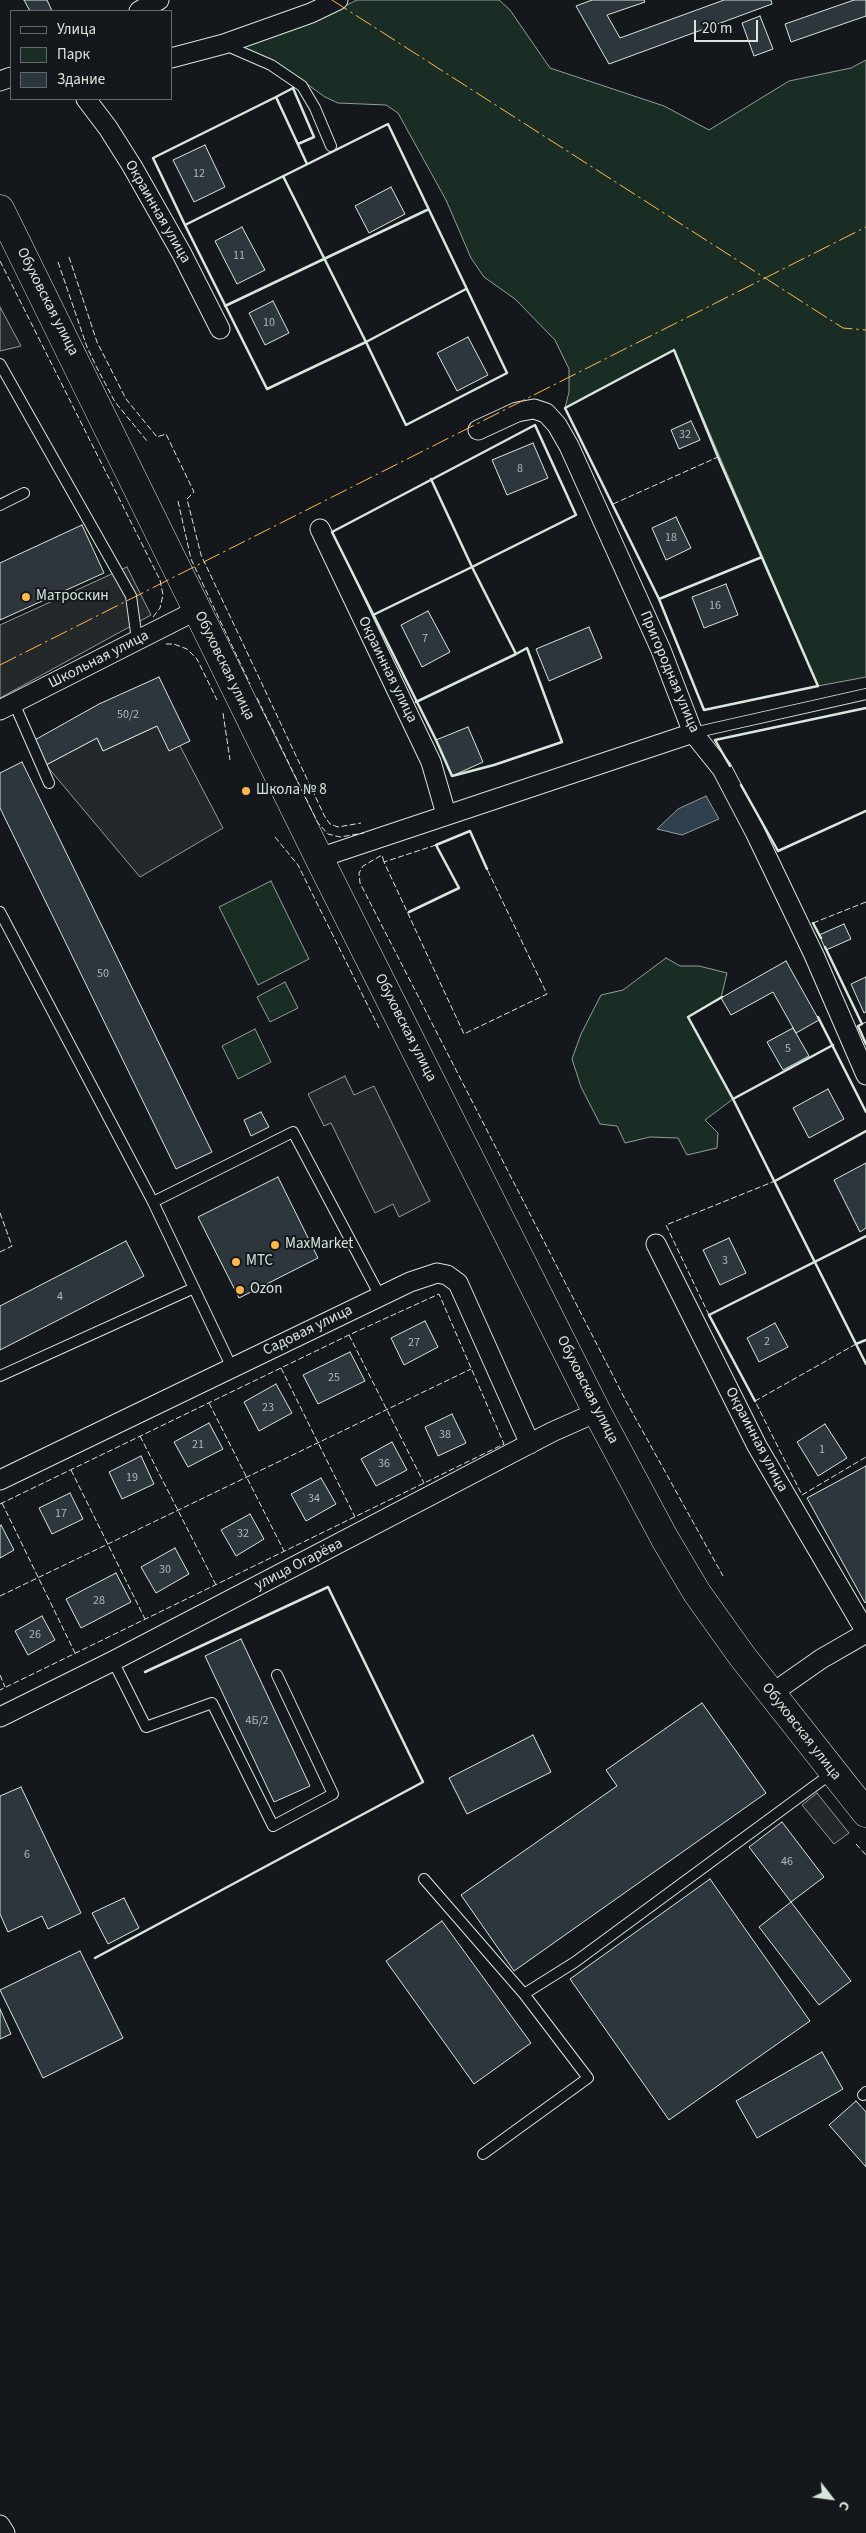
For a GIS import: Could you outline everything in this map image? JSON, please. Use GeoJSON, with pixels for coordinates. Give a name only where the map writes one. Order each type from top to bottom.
{"type":"FeatureCollection","features":[{"type":"Feature","properties":{"kind":"main road","name":"Обуховская улица"},"geometry":{"type":"LineString","coordinates":[[0,209],[319,858],[598,1412],[665,1539],[697,1593],[771,1694],[832,1773],[866,1813]]}},
{"type":"Feature","properties":{"kind":"street"},"geometry":{"type":"LineString","coordinates":[[141,10],[159,0]]}},
{"type":"Feature","properties":{"kind":"street"},"geometry":{"type":"LineString","coordinates":[[172,58],[224,44],[311,13],[338,0]]}},
{"type":"Feature","properties":{"kind":"street","name":"Окраинная улица"},"geometry":{"type":"LineString","coordinates":[[87,100],[132,166],[182,254],[220,329]]}},
{"type":"Feature","properties":{"kind":"street","name":"Пригородная улица"},"geometry":{"type":"LineString","coordinates":[[478,430],[517,412],[534,409],[546,413],[557,425],[569,446],[661,650],[693,733],[722,769],[755,832],[814,955],[866,1075]]}},
{"type":"Feature","properties":{"kind":"street","name":"Окраинная улица"},"geometry":{"type":"LineString","coordinates":[[320,529],[431,762],[446,814]]}},
{"type":"Feature","properties":{"kind":"street","name":"Школьная улица"},"geometry":{"type":"LineString","coordinates":[[7,707],[197,610]]}},
{"type":"Feature","properties":{"kind":"street"},"geometry":{"type":"LineString","coordinates":[[319,858],[693,733]]}},
{"type":"Feature","properties":{"kind":"street","name":"Окраинная улица"},"geometry":{"type":"LineString","coordinates":[[656,1244],[757,1446],[866,1632]]}},
{"type":"Feature","properties":{"kind":"street","name":"Садовая улица"},"geometry":{"type":"LineString","coordinates":[[0,1480],[424,1276],[446,1275],[458,1283],[530,1444]]}},
{"type":"Feature","properties":{"kind":"street","name":"улица Огарёва"},"geometry":{"type":"LineString","coordinates":[[0,1716],[113,1661],[530,1444],[598,1412]]}},
{"type":"Feature","properties":{"kind":"street"},"geometry":{"type":"LineString","coordinates":[[771,1694],[821,1659],[866,1632]]}},
{"type":"Feature","properties":{"kind":"street"},"geometry":{"type":"LineString","coordinates":[[0,2525],[5,2533]]}},
{"type":"Feature","properties":{"kind":"lane"},"geometry":{"type":"LineString","coordinates":[[224,44],[271,65],[302,86],[315,108],[331,146]]}},
{"type":"Feature","properties":{"kind":"lane"},"geometry":{"type":"LineString","coordinates":[[0,364],[131,596],[137,640]]}},
{"type":"Feature","properties":{"kind":"lane"},"geometry":{"type":"LineString","coordinates":[[0,505],[24,493]]}},
{"type":"Feature","properties":{"kind":"lane"},"geometry":{"type":"LineString","coordinates":[[693,733],[866,694]]}},
{"type":"Feature","properties":{"kind":"lane"},"geometry":{"type":"LineString","coordinates":[[7,707],[49,783]]}},
{"type":"Feature","properties":{"kind":"lane"},"geometry":{"type":"LineString","coordinates":[[0,912],[153,1202],[232,1368]]}},
{"type":"Feature","properties":{"kind":"lane"},"geometry":{"type":"LineString","coordinates":[[153,1202],[294,1132],[380,1296]]}},
{"type":"Feature","properties":{"kind":"lane"},"geometry":{"type":"LineString","coordinates":[[0,1376],[194,1288]]}},
{"type":"Feature","properties":{"kind":"lane"},"geometry":{"type":"LineString","coordinates":[[113,1661],[146,1727],[212,1703],[274,1826],[333,1794],[277,1675]]}},
{"type":"Feature","properties":{"kind":"lane"},"geometry":{"type":"LineString","coordinates":[[524,1994],[575,1962],[832,1773]]}},
{"type":"Feature","properties":{"kind":"lane"},"geometry":{"type":"LineString","coordinates":[[424,1879],[524,1994],[588,2078],[483,2154]]}},
{"type":"Feature","properties":{"kind":"green space"},"geometry":{"type":"Polygon","coordinates":[[[357,0],[499,0],[510,10],[550,68],[664,106],[709,130],[789,81],[851,68],[866,60],[866,677],[818,686],[674,350],[565,408],[569,392],[569,369],[555,340],[515,299],[484,277],[471,258],[446,200],[398,113],[386,105],[338,103],[325,97],[290,72],[241,46],[317,20],[357,0]]]}},
{"type":"Feature","properties":{"kind":"green space"},"geometry":{"type":"Polygon","coordinates":[[[271,881],[309,959],[258,985],[219,907],[271,881]]]}},
{"type":"Feature","properties":{"kind":"green space"},"geometry":{"type":"Polygon","coordinates":[[[666,958],[680,966],[699,966],[727,973],[721,998],[688,1017],[733,1099],[705,1120],[718,1133],[717,1148],[687,1155],[678,1138],[650,1137],[625,1143],[617,1126],[600,1124],[581,1087],[572,1059],[581,1034],[601,995],[623,990],[666,958]]]}},
{"type":"Feature","properties":{"kind":"green space"},"geometry":{"type":"Polygon","coordinates":[[[285,982],[298,1008],[270,1022],[257,997],[285,982]]]}},
{"type":"Feature","properties":{"kind":"green space"},"geometry":{"type":"Polygon","coordinates":[[[255,1029],[271,1062],[238,1079],[222,1046],[255,1029]]]}},
{"type":"Feature","properties":{"kind":"shaded area"},"geometry":{"type":"Polygon","coordinates":[[[0,307],[21,346],[0,351],[0,307]]]}},
{"type":"Feature","properties":{"kind":"shaded area"},"geometry":{"type":"Polygon","coordinates":[[[127,567],[151,615],[0,698],[0,625],[127,567]]]}},
{"type":"Feature","properties":{"kind":"shaded area"},"geometry":{"type":"Polygon","coordinates":[[[157,726],[180,746],[223,828],[140,877],[46,765],[97,738],[103,751],[157,726]]]}},
{"type":"Feature","properties":{"kind":"shaded area"},"geometry":{"type":"Polygon","coordinates":[[[345,1076],[354,1095],[374,1086],[430,1201],[399,1217],[393,1204],[375,1213],[331,1123],[324,1126],[308,1094],[345,1076]]]}},
{"type":"Feature","properties":{"kind":"shaded area"},"geometry":{"type":"Polygon","coordinates":[[[817,1793],[849,1833],[834,1844],[802,1805],[817,1793]]]}},
{"type":"Feature","properties":{"kind":"water"},"geometry":{"type":"Polygon","coordinates":[[[706,796],[719,819],[682,835],[657,829],[678,809],[706,796]]]}},
{"type":"Feature","properties":{"kind":"building"},"geometry":{"type":"Polygon","coordinates":[[[24,0],[47,0],[52,10],[29,10],[24,0]]]}},
{"type":"Feature","properties":{"kind":"building"},"geometry":{"type":"Polygon","coordinates":[[[592,0],[644,0],[645,2],[607,15],[620,38],[724,0],[771,0],[772,4],[609,64],[576,6],[592,0]]]}},
{"type":"Feature","properties":{"kind":"building"},"geometry":{"type":"Polygon","coordinates":[[[854,0],[866,0],[866,16],[791,42],[785,24],[854,0]]]}},
{"type":"Feature","properties":{"kind":"building"},"geometry":{"type":"Polygon","coordinates":[[[760,16],[773,49],[754,56],[742,23],[760,16]]]}},
{"type":"Feature","properties":{"kind":"building"},"geometry":{"type":"Polygon","coordinates":[[[205,145],[225,187],[194,202],[173,160],[205,145]]]}},
{"type":"Feature","properties":{"kind":"building"},"geometry":{"type":"Polygon","coordinates":[[[391,187],[405,214],[369,233],[355,206],[391,187]]]}},
{"type":"Feature","properties":{"kind":"building"},"geometry":{"type":"Polygon","coordinates":[[[242,227],[265,270],[237,284],[215,241],[242,227]]]}},
{"type":"Feature","properties":{"kind":"building"},"geometry":{"type":"Polygon","coordinates":[[[273,301],[289,333],[265,345],[249,313],[273,301]]]}},
{"type":"Feature","properties":{"kind":"building"},"geometry":{"type":"Polygon","coordinates":[[[468,337],[488,375],[457,391],[437,353],[468,337]]]}},
{"type":"Feature","properties":{"kind":"building"},"geometry":{"type":"Polygon","coordinates":[[[691,421],[700,440],[679,449],[671,430],[691,421]]]}},
{"type":"Feature","properties":{"kind":"building"},"geometry":{"type":"Polygon","coordinates":[[[533,443],[548,478],[507,495],[492,460],[533,443]]]}},
{"type":"Feature","properties":{"kind":"building"},"geometry":{"type":"Polygon","coordinates":[[[676,517],[691,548],[666,560],[652,528],[676,517]]]}},
{"type":"Feature","properties":{"kind":"building","name":"Матроскин"},"geometry":{"type":"Polygon","coordinates":[[[82,525],[104,573],[0,620],[0,563],[82,525]]]}},
{"type":"Feature","properties":{"kind":"building"},"geometry":{"type":"Polygon","coordinates":[[[726,584],[738,615],[704,628],[692,597],[726,584]]]}},
{"type":"Feature","properties":{"kind":"building"},"geometry":{"type":"Polygon","coordinates":[[[428,611],[450,652],[422,667],[401,625],[428,611]]]}},
{"type":"Feature","properties":{"kind":"building"},"geometry":{"type":"Polygon","coordinates":[[[589,627],[602,658],[549,681],[536,649],[589,627]]]}},
{"type":"Feature","properties":{"kind":"building"},"geometry":{"type":"Polygon","coordinates":[[[159,677],[190,741],[169,751],[157,726],[103,751],[97,738],[46,765],[33,741],[99,704],[159,677]]]}},
{"type":"Feature","properties":{"kind":"building"},"geometry":{"type":"Polygon","coordinates":[[[468,727],[483,762],[452,776],[436,740],[468,727]]]}},
{"type":"Feature","properties":{"kind":"building"},"geometry":{"type":"Polygon","coordinates":[[[22,762],[212,1152],[176,1169],[0,808],[0,773],[22,762]]]}},
{"type":"Feature","properties":{"kind":"building"},"geometry":{"type":"Polygon","coordinates":[[[844,924],[851,939],[826,950],[819,935],[844,924]]]}},
{"type":"Feature","properties":{"kind":"building"},"geometry":{"type":"Polygon","coordinates":[[[786,961],[819,1020],[796,1033],[773,992],[731,1015],[721,998],[786,961]]]}},
{"type":"Feature","properties":{"kind":"building"},"geometry":{"type":"Polygon","coordinates":[[[866,977],[866,1012],[864,1013],[851,984],[866,977]]]}},
{"type":"Feature","properties":{"kind":"building"},"geometry":{"type":"Polygon","coordinates":[[[793,1028],[809,1056],[783,1070],[767,1042],[793,1028]]]}},
{"type":"Feature","properties":{"kind":"building"},"geometry":{"type":"Polygon","coordinates":[[[828,1089],[844,1119],[809,1138],[793,1108],[828,1089]]]}},
{"type":"Feature","properties":{"kind":"building"},"geometry":{"type":"Polygon","coordinates":[[[261,1112],[269,1127],[251,1136],[244,1120],[261,1112]]]}},
{"type":"Feature","properties":{"kind":"building"},"geometry":{"type":"Polygon","coordinates":[[[866,1163],[866,1228],[860,1232],[834,1180],[866,1163]]]}},
{"type":"Feature","properties":{"kind":"building"},"geometry":{"type":"Polygon","coordinates":[[[278,1177],[318,1258],[239,1298],[198,1217],[278,1177]]]}},
{"type":"Feature","properties":{"kind":"building"},"geometry":{"type":"Polygon","coordinates":[[[729,1238],[746,1273],[720,1285],[703,1250],[729,1238]]]}},
{"type":"Feature","properties":{"kind":"building"},"geometry":{"type":"Polygon","coordinates":[[[126,1241],[144,1276],[0,1350],[0,1306],[126,1241]]]}},
{"type":"Feature","properties":{"kind":"building"},"geometry":{"type":"Polygon","coordinates":[[[425,1321],[438,1347],[404,1365],[391,1338],[425,1321]]]}},
{"type":"Feature","properties":{"kind":"building"},"geometry":{"type":"Polygon","coordinates":[[[775,1323],[788,1347],[759,1362],[747,1338],[775,1323]]]}},
{"type":"Feature","properties":{"kind":"building"},"geometry":{"type":"Polygon","coordinates":[[[350,1352],[365,1381],[318,1404],[303,1375],[350,1352]]]}},
{"type":"Feature","properties":{"kind":"building"},"geometry":{"type":"Polygon","coordinates":[[[276,1384],[292,1413],[259,1431],[244,1402],[276,1384]]]}},
{"type":"Feature","properties":{"kind":"building"},"geometry":{"type":"Polygon","coordinates":[[[452,1414],[466,1443],[438,1456],[425,1427],[452,1414]]]}},
{"type":"Feature","properties":{"kind":"building"},"geometry":{"type":"Polygon","coordinates":[[[209,1423],[223,1449],[188,1467],[174,1442],[209,1423]]]}},
{"type":"Feature","properties":{"kind":"building"},"geometry":{"type":"Polygon","coordinates":[[[825,1424],[847,1458],[818,1476],[797,1442],[825,1424]]]}},
{"type":"Feature","properties":{"kind":"building"},"geometry":{"type":"Polygon","coordinates":[[[392,1442],[407,1470],[376,1486],[361,1459],[392,1442]]]}},
{"type":"Feature","properties":{"kind":"building"},"geometry":{"type":"Polygon","coordinates":[[[141,1456],[154,1484],[122,1499],[109,1472],[141,1456]]]}},
{"type":"Feature","properties":{"kind":"building"},"geometry":{"type":"Polygon","coordinates":[[[866,1466],[866,1602],[865,1603],[807,1498],[866,1466]]]}},
{"type":"Feature","properties":{"kind":"building"},"geometry":{"type":"Polygon","coordinates":[[[321,1478],[336,1504],[306,1521],[291,1494],[321,1478]]]}},
{"type":"Feature","properties":{"kind":"building"},"geometry":{"type":"Polygon","coordinates":[[[70,1493],[83,1519],[52,1534],[39,1508],[70,1493]]]}},
{"type":"Feature","properties":{"kind":"building"},"geometry":{"type":"Polygon","coordinates":[[[250,1514],[264,1539],[236,1556],[221,1530],[250,1514]]]}},
{"type":"Feature","properties":{"kind":"building"},"geometry":{"type":"Polygon","coordinates":[[[0,1526],[14,1550],[0,1558],[0,1526]]]}},
{"type":"Feature","properties":{"kind":"building"},"geometry":{"type":"Polygon","coordinates":[[[175,1548],[189,1574],[156,1593],[141,1567],[175,1548]]]}},
{"type":"Feature","properties":{"kind":"building"},"geometry":{"type":"Polygon","coordinates":[[[116,1573],[131,1602],[81,1628],[66,1599],[116,1573]]]}},
{"type":"Feature","properties":{"kind":"building"},"geometry":{"type":"Polygon","coordinates":[[[42,1616],[55,1640],[28,1655],[15,1631],[42,1616]]]}},
{"type":"Feature","properties":{"kind":"building"},"geometry":{"type":"Polygon","coordinates":[[[241,1639],[310,1786],[274,1802],[205,1656],[241,1639]]]}},
{"type":"Feature","properties":{"kind":"building"},"geometry":{"type":"Polygon","coordinates":[[[702,1703],[766,1793],[514,1971],[461,1895],[617,1786],[606,1770],[702,1703]]]}},
{"type":"Feature","properties":{"kind":"building"},"geometry":{"type":"Polygon","coordinates":[[[533,1735],[551,1772],[467,1814],[449,1778],[533,1735]]]}},
{"type":"Feature","properties":{"kind":"building"},"geometry":{"type":"Polygon","coordinates":[[[21,1787],[81,1913],[48,1929],[42,1916],[8,1932],[0,1914],[0,1796],[21,1787]]]}},
{"type":"Feature","properties":{"kind":"building"},"geometry":{"type":"Polygon","coordinates":[[[782,1822],[824,1877],[791,1902],[749,1847],[782,1822]]]}},
{"type":"Feature","properties":{"kind":"building"},"geometry":{"type":"Polygon","coordinates":[[[710,1879],[810,2021],[669,2120],[570,1979],[710,1879]]]}},
{"type":"Feature","properties":{"kind":"building"},"geometry":{"type":"Polygon","coordinates":[[[124,1898],[139,1928],[108,1944],[92,1913],[124,1898]]]}},
{"type":"Feature","properties":{"kind":"building"},"geometry":{"type":"Polygon","coordinates":[[[791,1902],[851,1981],[819,2005],[759,1927],[791,1902]]]}},
{"type":"Feature","properties":{"kind":"building"},"geometry":{"type":"Polygon","coordinates":[[[442,1921],[531,2043],[474,2084],[386,1961],[442,1921]]]}},
{"type":"Feature","properties":{"kind":"building"},"geometry":{"type":"Polygon","coordinates":[[[80,1951],[123,2038],[43,2078],[0,1990],[80,1951]]]}},
{"type":"Feature","properties":{"kind":"building"},"geometry":{"type":"Polygon","coordinates":[[[0,2009],[11,2034],[0,2039],[0,2009]]]}},
{"type":"Feature","properties":{"kind":"building"},"geometry":{"type":"Polygon","coordinates":[[[822,2052],[843,2089],[757,2138],[736,2101],[822,2052]]]}},
{"type":"Feature","properties":{"kind":"building"},"geometry":{"type":"Polygon","coordinates":[[[856,2101],[866,2112],[866,2167],[829,2125],[856,2101]]]}},
{"type":"Feature","properties":{"kind":"fence"},"geometry":{"type":"LineString","coordinates":[[69,257],[97,342],[126,399],[157,437],[166,434],[194,492],[187,499],[201,555],[325,817],[330,824],[338,827],[361,823]]}},
{"type":"Feature","properties":{"kind":"fence"},"geometry":{"type":"LineString","coordinates":[[0,261],[160,580],[163,595],[160,608],[153,617]]}},
{"type":"Feature","properties":{"kind":"fence"},"geometry":{"type":"LineString","coordinates":[[58,262],[87,347],[96,366],[115,402],[147,441]]}},
{"type":"Feature","properties":{"kind":"fence"},"geometry":{"type":"LineString","coordinates":[[613,504],[718,457]]}},
{"type":"Feature","properties":{"kind":"fence"},"geometry":{"type":"LineString","coordinates":[[178,501],[191,559],[250,684]]}},
{"type":"Feature","properties":{"kind":"fence"},"geometry":{"type":"LineString","coordinates":[[166,644],[174,644],[187,649],[197,659],[217,700]]}},
{"type":"Feature","properties":{"kind":"fence"},"geometry":{"type":"LineString","coordinates":[[257,698],[318,823],[328,834],[340,837],[364,833]]}},
{"type":"Feature","properties":{"kind":"fence"},"geometry":{"type":"LineString","coordinates":[[223,713],[230,760]]}},
{"type":"Feature","properties":{"kind":"fence"},"geometry":{"type":"LineString","coordinates":[[275,837],[298,865],[379,1028]]}},
{"type":"Feature","properties":{"kind":"fence"},"geometry":{"type":"LineString","coordinates":[[436,845],[384,862],[464,1034],[547,994],[487,869]]}},
{"type":"Feature","properties":{"kind":"fence"},"geometry":{"type":"LineString","coordinates":[[384,862],[382,855],[363,866],[359,873],[360,883],[627,1403],[723,1576]]}},
{"type":"Feature","properties":{"kind":"fence"},"geometry":{"type":"LineString","coordinates":[[813,923],[866,902]]}},
{"type":"Feature","properties":{"kind":"fence"},"geometry":{"type":"LineString","coordinates":[[862,1024],[866,1022]]}},
{"type":"Feature","properties":{"kind":"fence"},"geometry":{"type":"LineString","coordinates":[[709,1315],[666,1225],[775,1181]]}},
{"type":"Feature","properties":{"kind":"fence"},"geometry":{"type":"LineString","coordinates":[[0,1213],[12,1246],[0,1252]]}},
{"type":"Feature","properties":{"kind":"fence"},"geometry":{"type":"LineString","coordinates":[[0,1504],[349,1335],[439,1294],[504,1444],[0,1690]]}},
{"type":"Feature","properties":{"kind":"fence"},"geometry":{"type":"LineString","coordinates":[[349,1335],[424,1483]]}},
{"type":"Feature","properties":{"kind":"fence"},"geometry":{"type":"LineString","coordinates":[[856,1344],[755,1401],[802,1495],[866,1457]]}},
{"type":"Feature","properties":{"kind":"fence"},"geometry":{"type":"LineString","coordinates":[[281,1368],[355,1517]]}},
{"type":"Feature","properties":{"kind":"fence"},"geometry":{"type":"LineString","coordinates":[[0,1596],[471,1369]]}},
{"type":"Feature","properties":{"kind":"fence"},"geometry":{"type":"LineString","coordinates":[[209,1403],[284,1551]]}},
{"type":"Feature","properties":{"kind":"fence"},"geometry":{"type":"LineString","coordinates":[[140,1436],[216,1585]]}},
{"type":"Feature","properties":{"kind":"fence"},"geometry":{"type":"LineString","coordinates":[[71,1470],[145,1619]]}},
{"type":"Feature","properties":{"kind":"fence"},"geometry":{"type":"LineString","coordinates":[[2,1503],[75,1653]]}},
{"type":"Feature","properties":{"kind":"fence"},"geometry":{"type":"LineString","coordinates":[[0,1675],[5,1687]]}},
{"type":"Feature","properties":{"kind":"fence"},"geometry":{"type":"LineString","coordinates":[[856,1844],[866,1855]]}},
{"type":"Feature","properties":{"kind":"wall"},"geometry":{"type":"LineString","coordinates":[[276,97],[293,88],[314,137],[298,144]]}},
{"type":"Feature","properties":{"kind":"wall"},"geometry":{"type":"LineString","coordinates":[[185,225],[388,124],[507,373],[406,425],[366,342],[267,389],[185,225],[153,158],[276,97],[307,164]]}},
{"type":"Feature","properties":{"kind":"wall"},"geometry":{"type":"LineString","coordinates":[[283,176],[366,342],[466,289]]}},
{"type":"Feature","properties":{"kind":"wall"},"geometry":{"type":"LineString","coordinates":[[225,306],[427,210]]}},
{"type":"Feature","properties":{"kind":"wall"},"geometry":{"type":"LineString","coordinates":[[674,350],[718,457],[818,686],[704,710],[659,599],[565,408],[674,350]]}},
{"type":"Feature","properties":{"kind":"wall"},"geometry":{"type":"LineString","coordinates":[[535,425],[576,515],[472,567],[516,654],[527,648],[562,742],[494,765],[452,776],[436,740],[332,532],[535,425]]}},
{"type":"Feature","properties":{"kind":"wall"},"geometry":{"type":"LineString","coordinates":[[373,615],[472,567],[431,479]]}},
{"type":"Feature","properties":{"kind":"wall"},"geometry":{"type":"LineString","coordinates":[[659,599],[762,557]]}},
{"type":"Feature","properties":{"kind":"wall"},"geometry":{"type":"LineString","coordinates":[[416,702],[516,654]]}},
{"type":"Feature","properties":{"kind":"wall"},"geometry":{"type":"LineString","coordinates":[[730,766],[715,740],[866,708]]}},
{"type":"Feature","properties":{"kind":"wall"},"geometry":{"type":"LineString","coordinates":[[741,785],[778,851],[866,811]]}},
{"type":"Feature","properties":{"kind":"wall"},"geometry":{"type":"LineString","coordinates":[[409,912],[459,888],[436,845],[470,831],[487,869]]}},
{"type":"Feature","properties":{"kind":"wall"},"geometry":{"type":"LineString","coordinates":[[813,923],[821,938]]}},
{"type":"Feature","properties":{"kind":"wall"},"geometry":{"type":"LineString","coordinates":[[825,947],[862,1024],[858,1026],[866,1044]]}},
{"type":"Feature","properties":{"kind":"wall"},"geometry":{"type":"LineString","coordinates":[[722,997],[688,1017],[733,1099],[866,1364]]}},
{"type":"Feature","properties":{"kind":"wall"},"geometry":{"type":"LineString","coordinates":[[818,1017],[866,1112]]}},
{"type":"Feature","properties":{"kind":"wall"},"geometry":{"type":"LineString","coordinates":[[733,1099],[833,1045]]}},
{"type":"Feature","properties":{"kind":"wall"},"geometry":{"type":"LineString","coordinates":[[775,1181],[866,1131]]}},
{"type":"Feature","properties":{"kind":"wall"},"geometry":{"type":"LineString","coordinates":[[755,1401],[709,1315],[866,1236]]}},
{"type":"Feature","properties":{"kind":"wall"},"geometry":{"type":"LineString","coordinates":[[856,1344],[866,1340]]}},
{"type":"Feature","properties":{"kind":"wall"},"geometry":{"type":"LineString","coordinates":[[95,1958],[423,1782],[328,1587],[145,1672]]}},
{"type":"Feature","properties":{"kind":"power"},"geometry":{"type":"LineString","coordinates":[[332,0],[843,328],[866,330]]}},
{"type":"Feature","properties":{"kind":"power"},"geometry":{"type":"LineString","coordinates":[[0,665],[866,227]]}},
{"type":"Feature","properties":{"kind":"place","name":"Матроскин"},"geometry":{"type":"Point","coordinates":[26,597]}},
{"type":"Feature","properties":{"kind":"place","name":"Школа № 8"},"geometry":{"type":"Point","coordinates":[246,791]}},
{"type":"Feature","properties":{"kind":"place","name":"MaxMarket"},"geometry":{"type":"Point","coordinates":[275,1245]}},
{"type":"Feature","properties":{"kind":"place","name":"МТС"},"geometry":{"type":"Point","coordinates":[236,1262]}},
{"type":"Feature","properties":{"kind":"place","name":"Ozon"},"geometry":{"type":"Point","coordinates":[240,1290]}}]}
